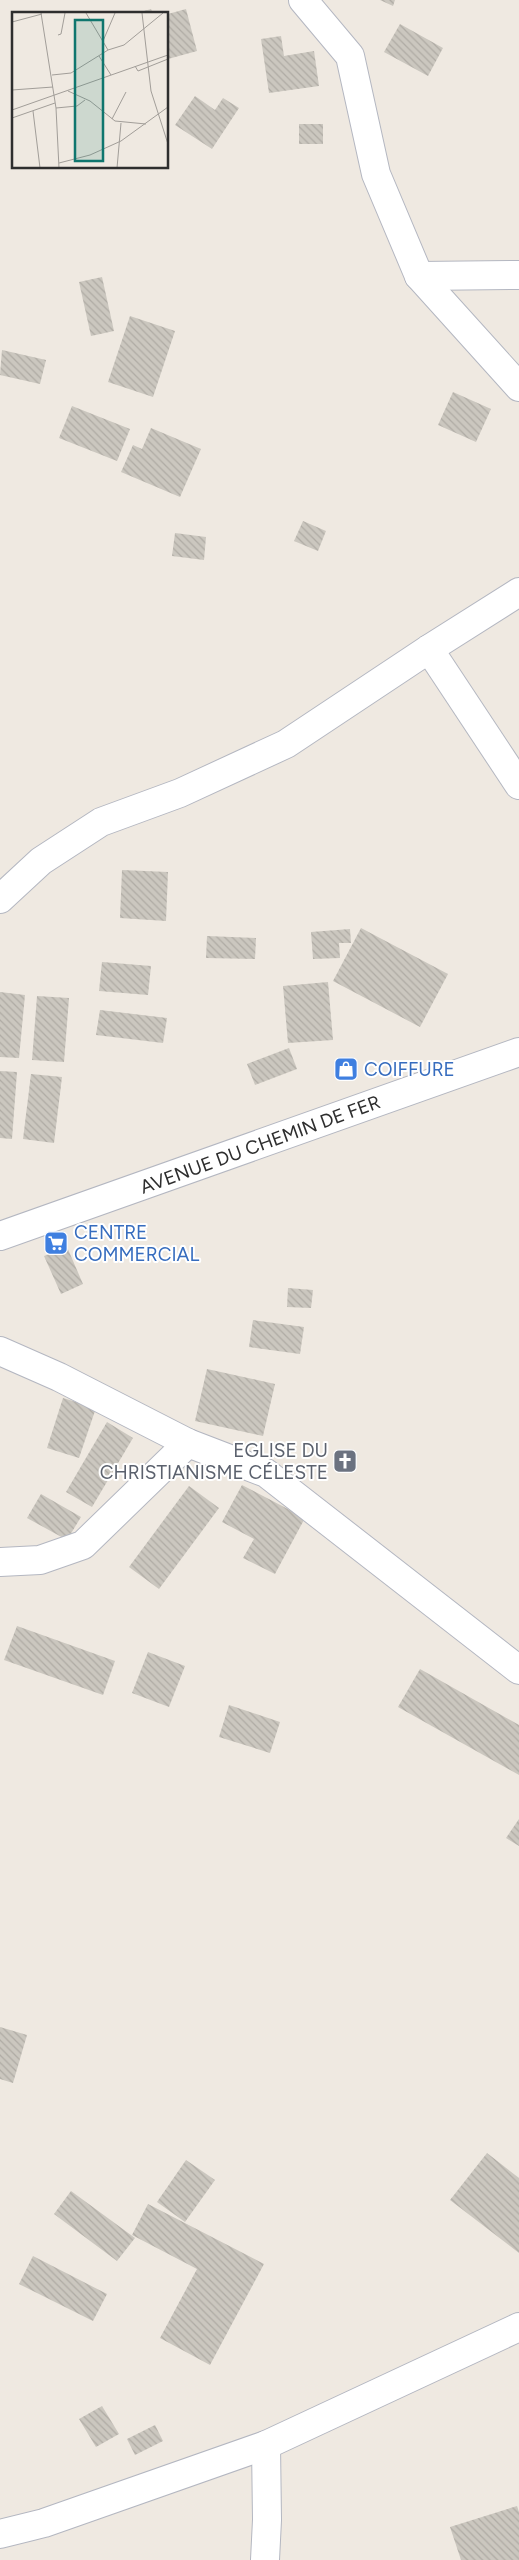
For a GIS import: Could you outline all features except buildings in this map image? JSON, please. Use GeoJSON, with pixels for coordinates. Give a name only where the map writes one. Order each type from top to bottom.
{"type":"FeatureCollection","features":[{"type":"Feature","properties":{"kind":"street"},"geometry":{"type":"LineString","coordinates":[[304,0],[350,56],[376,174],[419,276],[518,382]]}},
{"type":"Feature","properties":{"kind":"street"},"geometry":{"type":"LineString","coordinates":[[419,276],[519,275]]}},
{"type":"Feature","properties":{"kind":"street"},"geometry":{"type":"LineString","coordinates":[[0,899],[41,861],[101,822],[180,793],[286,744],[519,592]]}},
{"type":"Feature","properties":{"kind":"street"},"geometry":{"type":"LineString","coordinates":[[429,649],[519,786]]}},
{"type":"Feature","properties":{"kind":"street","name":"AVENUE DU CHEMIN DE FER"},"geometry":{"type":"LineString","coordinates":[[0,1236],[519,1052]]}},
{"type":"Feature","properties":{"kind":"street"},"geometry":{"type":"LineString","coordinates":[[0,1352],[59,1377],[188,1443],[266,1473],[519,1670]]}},
{"type":"Feature","properties":{"kind":"street"},"geometry":{"type":"LineString","coordinates":[[0,1562],[40,1560],[83,1546],[188,1443]]}},
{"type":"Feature","properties":{"kind":"street"},"geometry":{"type":"LineString","coordinates":[[0,2534],[44,2522],[266,2445],[519,2327]]}},
{"type":"Feature","properties":{"kind":"street"},"geometry":{"type":"LineString","coordinates":[[265,2560],[268,2520],[266,2445]]}},
{"type":"Feature","properties":{"kind":"place","name":"COIFFURE"},"geometry":{"type":"Point","coordinates":[346,1069]}},
{"type":"Feature","properties":{"kind":"place","name":"CENTRE COMMERCIAL"},"geometry":{"type":"Point","coordinates":[56,1243]}},
{"type":"Feature","properties":{"kind":"place","name":"EGLISE DU CHRISTIANISME CÉLESTE"},"geometry":{"type":"Point","coordinates":[345,1461]}}]}
